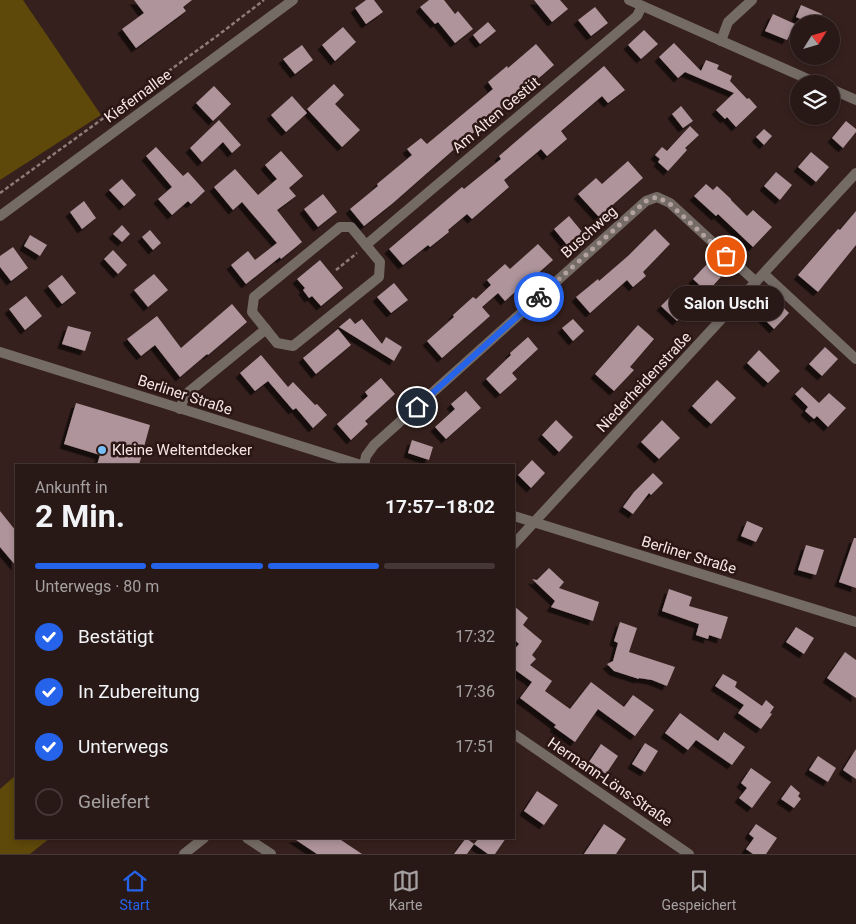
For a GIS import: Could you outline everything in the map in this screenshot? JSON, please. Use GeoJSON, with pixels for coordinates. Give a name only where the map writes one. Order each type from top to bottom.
{"type":"FeatureCollection","features":[{"type":"Feature","properties":{"kind":"street","name":"Kiefernallee"},"geometry":{"type":"LineString","coordinates":[[0,216],[293,0]]}},
{"type":"Feature","properties":{"kind":"street"},"geometry":{"type":"LineString","coordinates":[[629,0],[798,75]]}},
{"type":"Feature","properties":{"kind":"street"},"geometry":{"type":"LineString","coordinates":[[721,41],[728,22],[752,0]]}},
{"type":"Feature","properties":{"kind":"street","name":"Am Alten Gestüt"},"geometry":{"type":"LineString","coordinates":[[366,245],[637,16],[642,6]]}},
{"type":"Feature","properties":{"kind":"street"},"geometry":{"type":"LineString","coordinates":[[840,93],[856,100]]}},
{"type":"Feature","properties":{"kind":"street","name":"Niederheidenstraße"},"geometry":{"type":"LineString","coordinates":[[515,543],[856,172]]}},
{"type":"Feature","properties":{"kind":"street","name":"Buschweg"},"geometry":{"type":"LineString","coordinates":[[362,464],[374,445],[646,201],[657,197],[670,204],[756,282]]}},
{"type":"Feature","properties":{"kind":"street"},"geometry":{"type":"LineString","coordinates":[[340,227],[351,227],[380,262],[379,277],[293,346],[277,343],[266,329],[252,312],[254,297],[340,227]]}},
{"type":"Feature","properties":{"kind":"street"},"geometry":{"type":"LineString","coordinates":[[764,274],[856,359]]}},
{"type":"Feature","properties":{"kind":"street"},"geometry":{"type":"LineString","coordinates":[[180,409],[185,395],[266,329]]}},
{"type":"Feature","properties":{"kind":"street","name":"Berliner Straße"},"geometry":{"type":"LineString","coordinates":[[0,352],[359,464]]}},
{"type":"Feature","properties":{"kind":"street","name":"Berliner Straße"},"geometry":{"type":"LineString","coordinates":[[515,516],[856,622]]}},
{"type":"Feature","properties":{"kind":"street","name":"Hermann-Löns-Straße"},"geometry":{"type":"LineString","coordinates":[[515,735],[688,854]]}},
{"type":"Feature","properties":{"kind":"street"},"geometry":{"type":"LineString","coordinates":[[184,854],[203,839]]}},
{"type":"Feature","properties":{"kind":"street"},"geometry":{"type":"LineString","coordinates":[[248,839],[271,854]]}},
{"type":"Feature","properties":{"kind":"path"},"geometry":{"type":"LineString","coordinates":[[0,193],[264,0]]}},
{"type":"Feature","properties":{"kind":"path"},"geometry":{"type":"LineString","coordinates":[[336,270],[366,245]]}},
{"type":"Feature","properties":{"kind":"shaded area"},"geometry":{"type":"Polygon","coordinates":[[[0,0],[23,0],[101,115],[0,180],[0,0]]]}},
{"type":"Feature","properties":{"kind":"shaded area"},"geometry":{"type":"Polygon","coordinates":[[[15,776],[15,839],[49,839],[30,854],[0,854],[0,789],[15,776]]]}},
{"type":"Feature","properties":{"kind":"building"},"geometry":{"type":"Polygon","coordinates":[[[134,0],[192,0],[183,7],[186,11],[136,48],[122,29],[144,13],[134,0]]]}},
{"type":"Feature","properties":{"kind":"building"},"geometry":{"type":"Polygon","coordinates":[[[366,0],[374,0],[383,12],[366,24],[355,8],[366,0]]]}},
{"type":"Feature","properties":{"kind":"building"},"geometry":{"type":"Polygon","coordinates":[[[429,0],[444,0],[455,14],[458,11],[473,29],[455,43],[438,22],[435,24],[420,7],[429,0]]]}},
{"type":"Feature","properties":{"kind":"building"},"geometry":{"type":"Polygon","coordinates":[[[534,0],[560,0],[568,9],[552,22],[534,0]]]}},
{"type":"Feature","properties":{"kind":"building"},"geometry":{"type":"Polygon","coordinates":[[[801,5],[822,14],[822,15],[797,15],[801,5]]]}},
{"type":"Feature","properties":{"kind":"building"},"geometry":{"type":"Polygon","coordinates":[[[595,7],[608,23],[591,36],[578,20],[595,7]]]}},
{"type":"Feature","properties":{"kind":"building"},"geometry":{"type":"Polygon","coordinates":[[[773,14],[790,22],[790,34],[787,40],[765,31],[773,14]]]}},
{"type":"Feature","properties":{"kind":"building"},"geometry":{"type":"Polygon","coordinates":[[[488,22],[496,31],[480,44],[473,35],[488,22]]]}},
{"type":"Feature","properties":{"kind":"building"},"geometry":{"type":"Polygon","coordinates":[[[343,27],[356,42],[335,61],[322,45],[343,27]]]}},
{"type":"Feature","properties":{"kind":"building"},"geometry":{"type":"Polygon","coordinates":[[[644,30],[658,44],[641,59],[628,45],[644,30]]]}},
{"type":"Feature","properties":{"kind":"building"},"geometry":{"type":"Polygon","coordinates":[[[674,43],[701,71],[706,60],[719,65],[717,69],[732,76],[730,81],[757,107],[736,127],[727,117],[725,119],[716,110],[734,93],[685,72],[678,78],[659,57],[674,43]]]}},
{"type":"Feature","properties":{"kind":"building"},"geometry":{"type":"Polygon","coordinates":[[[536,44],[554,65],[527,90],[468,137],[364,226],[350,209],[412,155],[407,149],[421,138],[427,144],[493,89],[488,82],[536,44]]]}},
{"type":"Feature","properties":{"kind":"building"},"geometry":{"type":"Polygon","coordinates":[[[302,45],[313,60],[295,74],[283,59],[302,45]]]}},
{"type":"Feature","properties":{"kind":"building"},"geometry":{"type":"Polygon","coordinates":[[[604,66],[625,90],[608,103],[602,96],[561,131],[567,139],[547,156],[541,149],[504,180],[509,187],[472,219],[467,214],[448,230],[449,232],[430,247],[428,245],[403,265],[389,249],[462,187],[464,189],[501,159],[499,156],[604,66]]]}},
{"type":"Feature","properties":{"kind":"building"},"geometry":{"type":"Polygon","coordinates":[[[334,84],[344,95],[335,104],[360,130],[342,147],[307,109],[334,84]]]}},
{"type":"Feature","properties":{"kind":"building"},"geometry":{"type":"Polygon","coordinates":[[[214,86],[231,104],[213,121],[196,103],[214,86]]]}},
{"type":"Feature","properties":{"kind":"building"},"geometry":{"type":"Polygon","coordinates":[[[292,96],[307,113],[286,132],[271,115],[292,96]]]}},
{"type":"Feature","properties":{"kind":"building"},"geometry":{"type":"Polygon","coordinates":[[[681,106],[693,121],[683,128],[672,114],[681,106]]]}},
{"type":"Feature","properties":{"kind":"building"},"geometry":{"type":"Polygon","coordinates":[[[219,120],[241,145],[232,153],[223,142],[202,162],[190,148],[219,120]]]}},
{"type":"Feature","properties":{"kind":"building"},"geometry":{"type":"Polygon","coordinates":[[[846,121],[856,129],[856,132],[843,148],[832,138],[846,121]]]}},
{"type":"Feature","properties":{"kind":"building"},"geometry":{"type":"Polygon","coordinates":[[[690,126],[699,135],[685,148],[687,150],[668,171],[658,162],[660,159],[655,155],[662,147],[667,151],[690,126]]]}},
{"type":"Feature","properties":{"kind":"building"},"geometry":{"type":"Polygon","coordinates":[[[764,129],[772,136],[764,145],[756,137],[764,129]]]}},
{"type":"Feature","properties":{"kind":"building"},"geometry":{"type":"Polygon","coordinates":[[[156,147],[183,176],[188,172],[205,191],[191,204],[188,201],[172,215],[158,199],[172,187],[146,156],[156,147]]]}},
{"type":"Feature","properties":{"kind":"building"},"geometry":{"type":"Polygon","coordinates":[[[281,151],[303,176],[289,188],[296,196],[277,210],[302,242],[246,284],[231,265],[248,251],[255,260],[277,243],[242,202],[233,210],[214,187],[235,169],[258,195],[277,179],[265,165],[281,151]]]}},
{"type":"Feature","properties":{"kind":"building"},"geometry":{"type":"Polygon","coordinates":[[[811,152],[829,167],[816,182],[798,167],[811,152]]]}},
{"type":"Feature","properties":{"kind":"building"},"geometry":{"type":"Polygon","coordinates":[[[628,161],[643,178],[599,217],[578,194],[596,178],[602,184],[628,161]]]}},
{"type":"Feature","properties":{"kind":"building"},"geometry":{"type":"Polygon","coordinates":[[[776,172],[792,185],[780,200],[764,186],[776,172]]]}},
{"type":"Feature","properties":{"kind":"building"},"geometry":{"type":"Polygon","coordinates":[[[122,179],[136,195],[124,206],[109,190],[122,179]]]}},
{"type":"Feature","properties":{"kind":"building"},"geometry":{"type":"Polygon","coordinates":[[[706,184],[713,190],[717,186],[747,216],[753,210],[772,227],[753,247],[718,214],[716,216],[694,196],[706,184]]]}},
{"type":"Feature","properties":{"kind":"building"},"geometry":{"type":"Polygon","coordinates":[[[323,194],[337,212],[318,227],[304,209],[323,194]]]}},
{"type":"Feature","properties":{"kind":"building"},"geometry":{"type":"Polygon","coordinates":[[[84,201],[96,218],[82,229],[70,212],[84,201]]]}},
{"type":"Feature","properties":{"kind":"building"},"geometry":{"type":"Polygon","coordinates":[[[856,211],[856,245],[818,292],[798,275],[856,211]]]}},
{"type":"Feature","properties":{"kind":"building"},"geometry":{"type":"Polygon","coordinates":[[[569,216],[583,233],[568,246],[554,229],[569,216]]]}},
{"type":"Feature","properties":{"kind":"building"},"geometry":{"type":"Polygon","coordinates":[[[122,225],[130,234],[122,242],[113,234],[122,225]]]}},
{"type":"Feature","properties":{"kind":"building"},"geometry":{"type":"Polygon","coordinates":[[[655,229],[670,244],[643,272],[646,276],[633,287],[627,280],[590,313],[576,297],[598,279],[599,281],[655,229]]]}},
{"type":"Feature","properties":{"kind":"building"},"geometry":{"type":"Polygon","coordinates":[[[150,230],[161,243],[153,250],[142,237],[150,230]]]}},
{"type":"Feature","properties":{"kind":"building"},"geometry":{"type":"Polygon","coordinates":[[[30,235],[47,245],[40,256],[24,246],[30,235]]]}},
{"type":"Feature","properties":{"kind":"building"},"geometry":{"type":"Polygon","coordinates":[[[538,244],[553,260],[505,301],[498,293],[482,307],[490,316],[442,358],[427,341],[473,297],[476,299],[491,285],[487,280],[505,264],[510,269],[538,244]]]}},
{"type":"Feature","properties":{"kind":"building"},"geometry":{"type":"Polygon","coordinates":[[[13,247],[28,268],[11,281],[0,267],[0,256],[13,247]]]}},
{"type":"Feature","properties":{"kind":"building"},"geometry":{"type":"Polygon","coordinates":[[[113,250],[127,265],[118,274],[104,259],[113,250]]]}},
{"type":"Feature","properties":{"kind":"building"},"geometry":{"type":"Polygon","coordinates":[[[320,260],[343,288],[321,306],[312,296],[309,298],[303,290],[305,288],[297,279],[320,260]]]}},
{"type":"Feature","properties":{"kind":"building"},"geometry":{"type":"Polygon","coordinates":[[[707,264],[721,277],[707,292],[693,279],[707,264]]]}},
{"type":"Feature","properties":{"kind":"building"},"geometry":{"type":"Polygon","coordinates":[[[154,274],[168,290],[148,307],[134,290],[154,274]]]}},
{"type":"Feature","properties":{"kind":"building"},"geometry":{"type":"Polygon","coordinates":[[[62,275],[76,293],[62,304],[48,286],[62,275]]]}},
{"type":"Feature","properties":{"kind":"building"},"geometry":{"type":"Polygon","coordinates":[[[394,283],[408,300],[391,313],[377,297],[394,283]]]}},
{"type":"Feature","properties":{"kind":"building"},"geometry":{"type":"Polygon","coordinates":[[[675,292],[691,307],[677,321],[661,306],[675,292]]]}},
{"type":"Feature","properties":{"kind":"building"},"geometry":{"type":"Polygon","coordinates":[[[26,296],[42,316],[25,330],[9,309],[26,296]]]}},
{"type":"Feature","properties":{"kind":"building"},"geometry":{"type":"Polygon","coordinates":[[[775,299],[789,313],[774,329],[760,315],[775,299]]]}},
{"type":"Feature","properties":{"kind":"building"},"geometry":{"type":"Polygon","coordinates":[[[232,304],[247,322],[180,377],[155,345],[141,356],[127,339],[157,316],[181,348],[232,304]]]}},
{"type":"Feature","properties":{"kind":"building"},"geometry":{"type":"Polygon","coordinates":[[[350,318],[355,324],[362,319],[382,344],[386,337],[402,347],[394,361],[339,327],[350,318]]]}},
{"type":"Feature","properties":{"kind":"building"},"geometry":{"type":"Polygon","coordinates":[[[573,319],[584,331],[573,341],[562,328],[573,319]]]}},
{"type":"Feature","properties":{"kind":"building"},"geometry":{"type":"Polygon","coordinates":[[[638,325],[654,339],[630,367],[634,370],[614,391],[595,374],[638,325]]]}},
{"type":"Feature","properties":{"kind":"building"},"geometry":{"type":"Polygon","coordinates":[[[68,326],[91,332],[85,351],[62,344],[68,326]]]}},
{"type":"Feature","properties":{"kind":"building"},"geometry":{"type":"Polygon","coordinates":[[[338,329],[351,345],[316,374],[303,358],[338,329]]]}},
{"type":"Feature","properties":{"kind":"building"},"geometry":{"type":"Polygon","coordinates":[[[528,337],[538,349],[512,373],[517,379],[500,394],[486,379],[528,337]]]}},
{"type":"Feature","properties":{"kind":"building"},"geometry":{"type":"Polygon","coordinates":[[[825,347],[838,359],[822,376],[809,364],[825,347]]]}},
{"type":"Feature","properties":{"kind":"building"},"geometry":{"type":"Polygon","coordinates":[[[759,350],[780,371],[768,383],[747,363],[759,350]]]}},
{"type":"Feature","properties":{"kind":"building"},"geometry":{"type":"Polygon","coordinates":[[[261,355],[288,387],[293,382],[327,415],[313,428],[296,408],[293,410],[268,381],[255,391],[240,373],[261,355]]]}},
{"type":"Feature","properties":{"kind":"building"},"geometry":{"type":"Polygon","coordinates":[[[381,378],[395,394],[365,421],[368,424],[351,440],[337,424],[368,396],[365,392],[381,378]]]}},
{"type":"Feature","properties":{"kind":"building"},"geometry":{"type":"Polygon","coordinates":[[[717,380],[736,398],[711,424],[692,406],[717,380]]]}},
{"type":"Feature","properties":{"kind":"building"},"geometry":{"type":"Polygon","coordinates":[[[802,387],[819,403],[829,393],[846,408],[828,427],[817,416],[814,419],[805,411],[808,407],[795,394],[802,387]]]}},
{"type":"Feature","properties":{"kind":"building"},"geometry":{"type":"Polygon","coordinates":[[[466,391],[481,408],[446,439],[435,427],[455,409],[451,404],[466,391]]]}},
{"type":"Feature","properties":{"kind":"building","name":"Kleine Weltentdecker"},"geometry":{"type":"Polygon","coordinates":[[[76,403],[150,425],[139,464],[97,464],[100,455],[64,444],[76,403]]]}},
{"type":"Feature","properties":{"kind":"building"},"geometry":{"type":"Polygon","coordinates":[[[556,420],[573,437],[559,452],[542,435],[556,420]]]}},
{"type":"Feature","properties":{"kind":"building"},"geometry":{"type":"Polygon","coordinates":[[[662,420],[680,438],[659,459],[641,442],[662,420]]]}},
{"type":"Feature","properties":{"kind":"building"},"geometry":{"type":"Polygon","coordinates":[[[412,440],[433,447],[429,460],[408,453],[412,440]]]}},
{"type":"Feature","properties":{"kind":"building"},"geometry":{"type":"Polygon","coordinates":[[[532,460],[545,473],[531,488],[518,475],[532,460]]]}},
{"type":"Feature","properties":{"kind":"building"},"geometry":{"type":"Polygon","coordinates":[[[653,473],[663,483],[651,495],[649,493],[633,514],[623,507],[634,492],[653,473]]]}},
{"type":"Feature","properties":{"kind":"building"},"geometry":{"type":"Polygon","coordinates":[[[0,511],[15,530],[15,565],[0,547],[0,511]]]}},
{"type":"Feature","properties":{"kind":"building"},"geometry":{"type":"Polygon","coordinates":[[[747,521],[763,528],[756,542],[741,536],[747,521]]]}},
{"type":"Feature","properties":{"kind":"building"},"geometry":{"type":"Polygon","coordinates":[[[854,538],[856,538],[856,588],[839,582],[854,538]]]}},
{"type":"Feature","properties":{"kind":"building"},"geometry":{"type":"Polygon","coordinates":[[[806,545],[824,550],[816,575],[798,570],[806,545]]]}},
{"type":"Feature","properties":{"kind":"building"},"geometry":{"type":"Polygon","coordinates":[[[549,568],[564,582],[559,588],[599,602],[593,621],[551,607],[555,601],[532,579],[537,580],[549,568]]]}},
{"type":"Feature","properties":{"kind":"building"},"geometry":{"type":"Polygon","coordinates":[[[669,589],[692,597],[689,606],[728,617],[721,639],[709,635],[708,639],[696,635],[699,624],[662,611],[669,589]]]}},
{"type":"Feature","properties":{"kind":"building"},"geometry":{"type":"Polygon","coordinates":[[[515,607],[528,618],[523,625],[542,641],[532,655],[536,659],[530,665],[552,681],[545,691],[570,709],[591,682],[624,707],[633,695],[654,710],[635,736],[598,709],[575,742],[520,698],[532,682],[515,670],[515,649],[519,644],[515,640],[515,607]]]}},
{"type":"Feature","properties":{"kind":"building"},"geometry":{"type":"Polygon","coordinates":[[[620,622],[637,628],[629,652],[675,667],[667,686],[652,680],[639,679],[614,671],[607,664],[613,661],[618,643],[614,641],[620,622]]]}},
{"type":"Feature","properties":{"kind":"building"},"geometry":{"type":"Polygon","coordinates":[[[796,627],[814,638],[804,654],[786,642],[796,627]]]}},
{"type":"Feature","properties":{"kind":"building"},"geometry":{"type":"Polygon","coordinates":[[[845,652],[856,660],[856,698],[827,678],[845,652]]]}},
{"type":"Feature","properties":{"kind":"building"},"geometry":{"type":"Polygon","coordinates":[[[723,674],[737,682],[735,687],[762,706],[766,700],[774,707],[770,713],[772,714],[761,729],[738,713],[744,705],[715,686],[723,674]]]}},
{"type":"Feature","properties":{"kind":"building"},"geometry":{"type":"Polygon","coordinates":[[[680,713],[718,741],[724,732],[745,747],[732,765],[696,740],[688,750],[665,733],[680,713]]]}},
{"type":"Feature","properties":{"kind":"building"},"geometry":{"type":"Polygon","coordinates":[[[645,743],[658,751],[645,772],[632,764],[645,743]]]}},
{"type":"Feature","properties":{"kind":"building"},"geometry":{"type":"Polygon","coordinates":[[[601,744],[618,756],[606,774],[589,762],[601,744]]]}},
{"type":"Feature","properties":{"kind":"building"},"geometry":{"type":"Polygon","coordinates":[[[856,749],[856,779],[843,770],[856,749]]]}},
{"type":"Feature","properties":{"kind":"building"},"geometry":{"type":"Polygon","coordinates":[[[818,756],[836,768],[828,782],[809,770],[818,756]]]}},
{"type":"Feature","properties":{"kind":"building"},"geometry":{"type":"Polygon","coordinates":[[[751,768],[771,782],[752,808],[739,798],[747,788],[741,783],[751,768]]]}},
{"type":"Feature","properties":{"kind":"building"},"geometry":{"type":"Polygon","coordinates":[[[791,785],[800,793],[798,796],[801,799],[794,808],[781,799],[791,785]]]}},
{"type":"Feature","properties":{"kind":"building"},"geometry":{"type":"Polygon","coordinates":[[[537,791],[558,805],[544,825],[524,811],[537,791]]]}},
{"type":"Feature","properties":{"kind":"building"},"geometry":{"type":"Polygon","coordinates":[[[604,824],[626,839],[616,854],[584,854],[604,824]]]}},
{"type":"Feature","properties":{"kind":"building"},"geometry":{"type":"Polygon","coordinates":[[[756,824],[777,838],[766,854],[753,854],[746,849],[754,838],[749,834],[756,824]]]}},
{"type":"Feature","properties":{"kind":"building"},"geometry":{"type":"Polygon","coordinates":[[[294,839],[340,839],[362,854],[317,854],[294,839]]]}},
{"type":"Feature","properties":{"kind":"building"},"geometry":{"type":"Polygon","coordinates":[[[465,839],[474,844],[467,854],[454,854],[465,839]]]}},
{"type":"Feature","properties":{"kind":"building"},"geometry":{"type":"Polygon","coordinates":[[[478,839],[505,839],[495,854],[488,854],[474,844],[478,839]]]}},
{"type":"Feature","properties":{"kind":"way so far"},"geometry":{"type":"LineString","coordinates":[[539,297],[646,201],[657,197],[670,204],[726,256]]}},
{"type":"Feature","properties":{"kind":"place","name":"Salon Uschi"},"geometry":{"type":"Point","coordinates":[726,256]}},
{"type":"Feature","properties":{"kind":"place","name":"Kleine Weltentdecker"},"geometry":{"type":"Point","coordinates":[102,450]}},
{"type":"Feature","properties":{"kind":"route"},"geometry":{"type":"LineString","coordinates":[[417,407],[539,297]]}}]}
